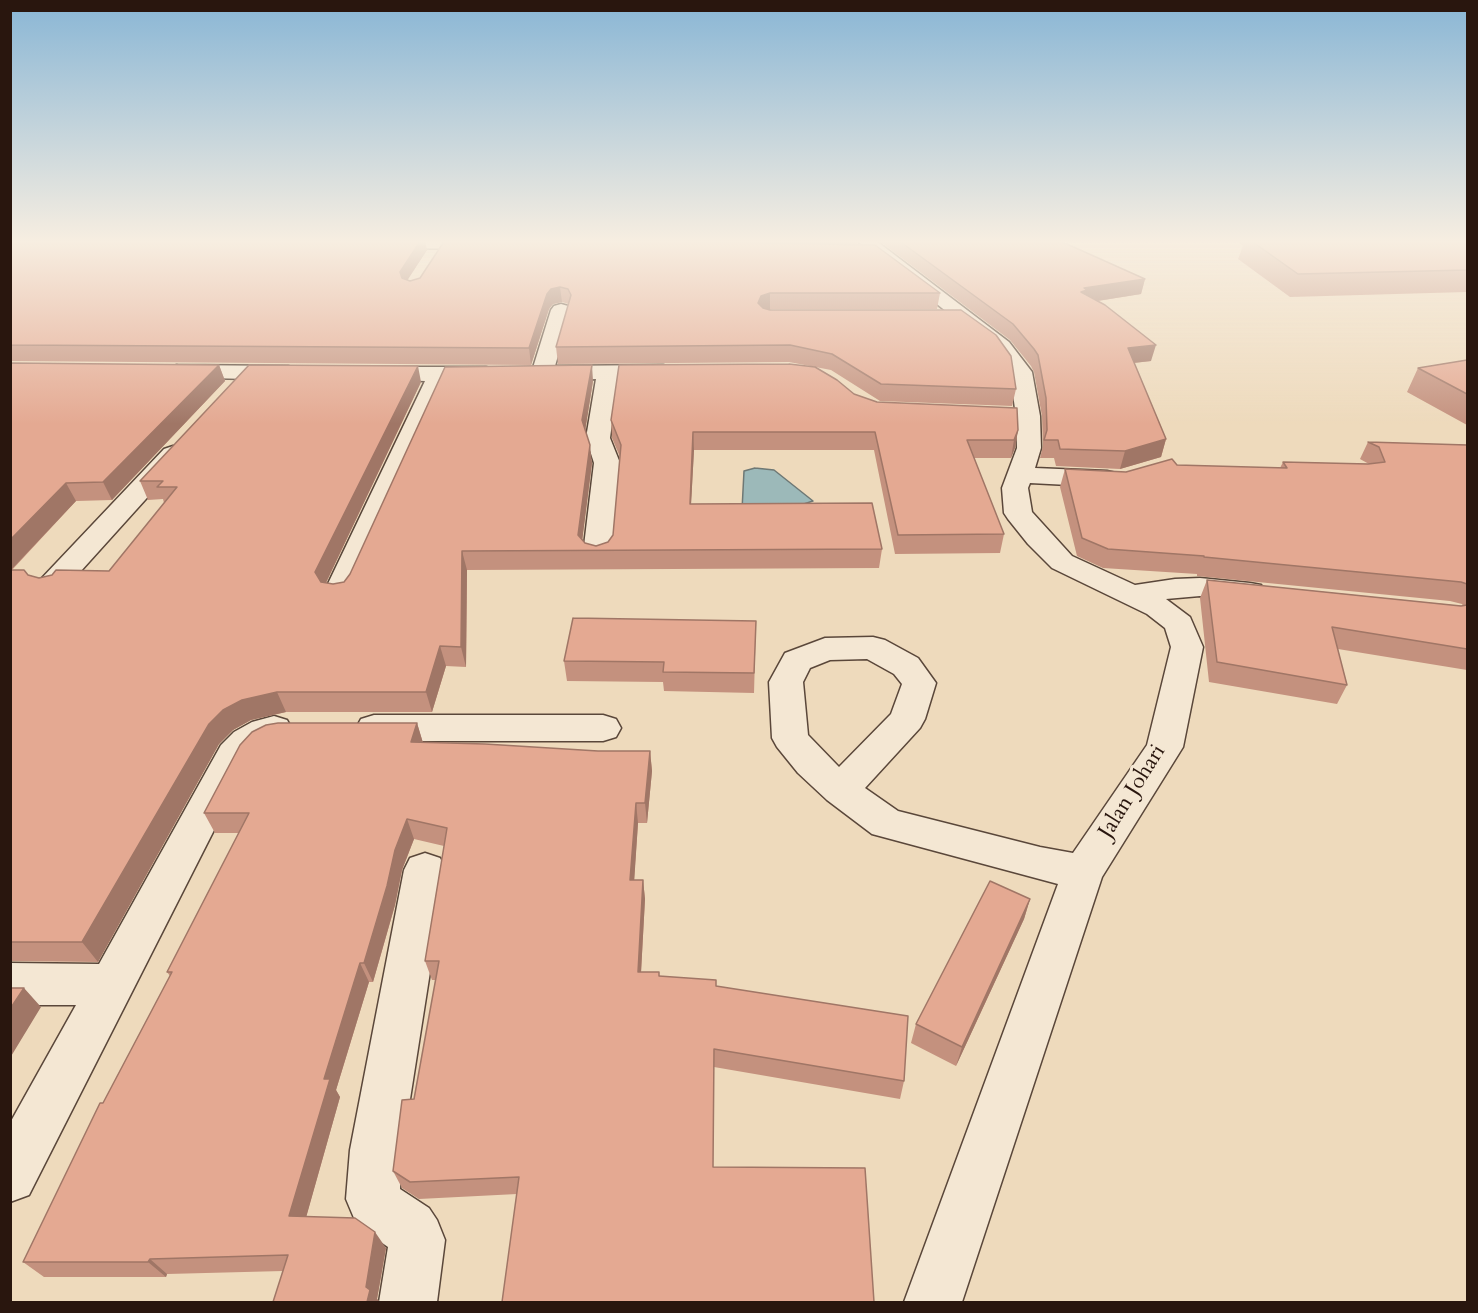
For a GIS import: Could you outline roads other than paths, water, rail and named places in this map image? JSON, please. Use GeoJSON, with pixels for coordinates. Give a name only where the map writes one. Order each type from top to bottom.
{"type":"FeatureCollection","features":[{"type":"Feature","properties":{"kind":"street","name":"Jalan Johari"},"geometry":{"type":"LineString","coordinates":[[931,301],[950,317],[1002,346],[1021,372],[1016,416],[1029,448],[1015,488],[1018,513],[1038,538],[1062,562],[1158,607],[1179,624],[1187,647],[1165,747],[1083,872],[933,1302]]}},
{"type":"Feature","properties":{"kind":"street"},"geometry":{"type":"LineString","coordinates":[[542,374],[561,310]]}},
{"type":"Feature","properties":{"kind":"street"},"geometry":{"type":"LineString","coordinates":[[154,371],[314,373]]}},
{"type":"Feature","properties":{"kind":"street"},"geometry":{"type":"LineString","coordinates":[[598,554],[607,463],[599,446],[599,424],[608,372]]}},
{"type":"Feature","properties":{"kind":"street"},"geometry":{"type":"LineString","coordinates":[[359,374],[686,372]]}},
{"type":"Feature","properties":{"kind":"street"},"geometry":{"type":"LineString","coordinates":[[223,399],[247,373]]}},
{"type":"Feature","properties":{"kind":"street"},"geometry":{"type":"LineString","coordinates":[[339,592],[439,374]]}},
{"type":"Feature","properties":{"kind":"street"},"geometry":{"type":"LineString","coordinates":[[51,586],[192,433]]}},
{"type":"Feature","properties":{"kind":"street"},"geometry":{"type":"LineString","coordinates":[[1019,475],[1121,479],[1131,477]]}},
{"type":"Feature","properties":{"kind":"street"},"geometry":{"type":"LineString","coordinates":[[1132,595],[1164,589],[1200,587],[1280,596]]}},
{"type":"Feature","properties":{"kind":"street"},"geometry":{"type":"LineString","coordinates":[[10,1176],[234,755],[252,730],[266,731],[286,727],[603,728]]}},
{"type":"Feature","properties":{"kind":"street"},"geometry":{"type":"LineString","coordinates":[[840,790],[886,823],[1040,864],[1083,872]]}},
{"type":"Feature","properties":{"kind":"street"},"geometry":{"type":"LineString","coordinates":[[408,1302],[417,1240],[409,1228],[387,1214],[373,1199],[376,1150],[425,870]]}},
{"type":"Feature","properties":{"kind":"street"},"geometry":{"type":"LineString","coordinates":[[10,984],[111,985]]}},
{"type":"Feature","properties":{"kind":"water"},"geometry":{"type":"Polygon","coordinates":[[[755,468],[774,470],[813,501],[782,511],[742,510],[744,471],[755,468]]]}}]}
